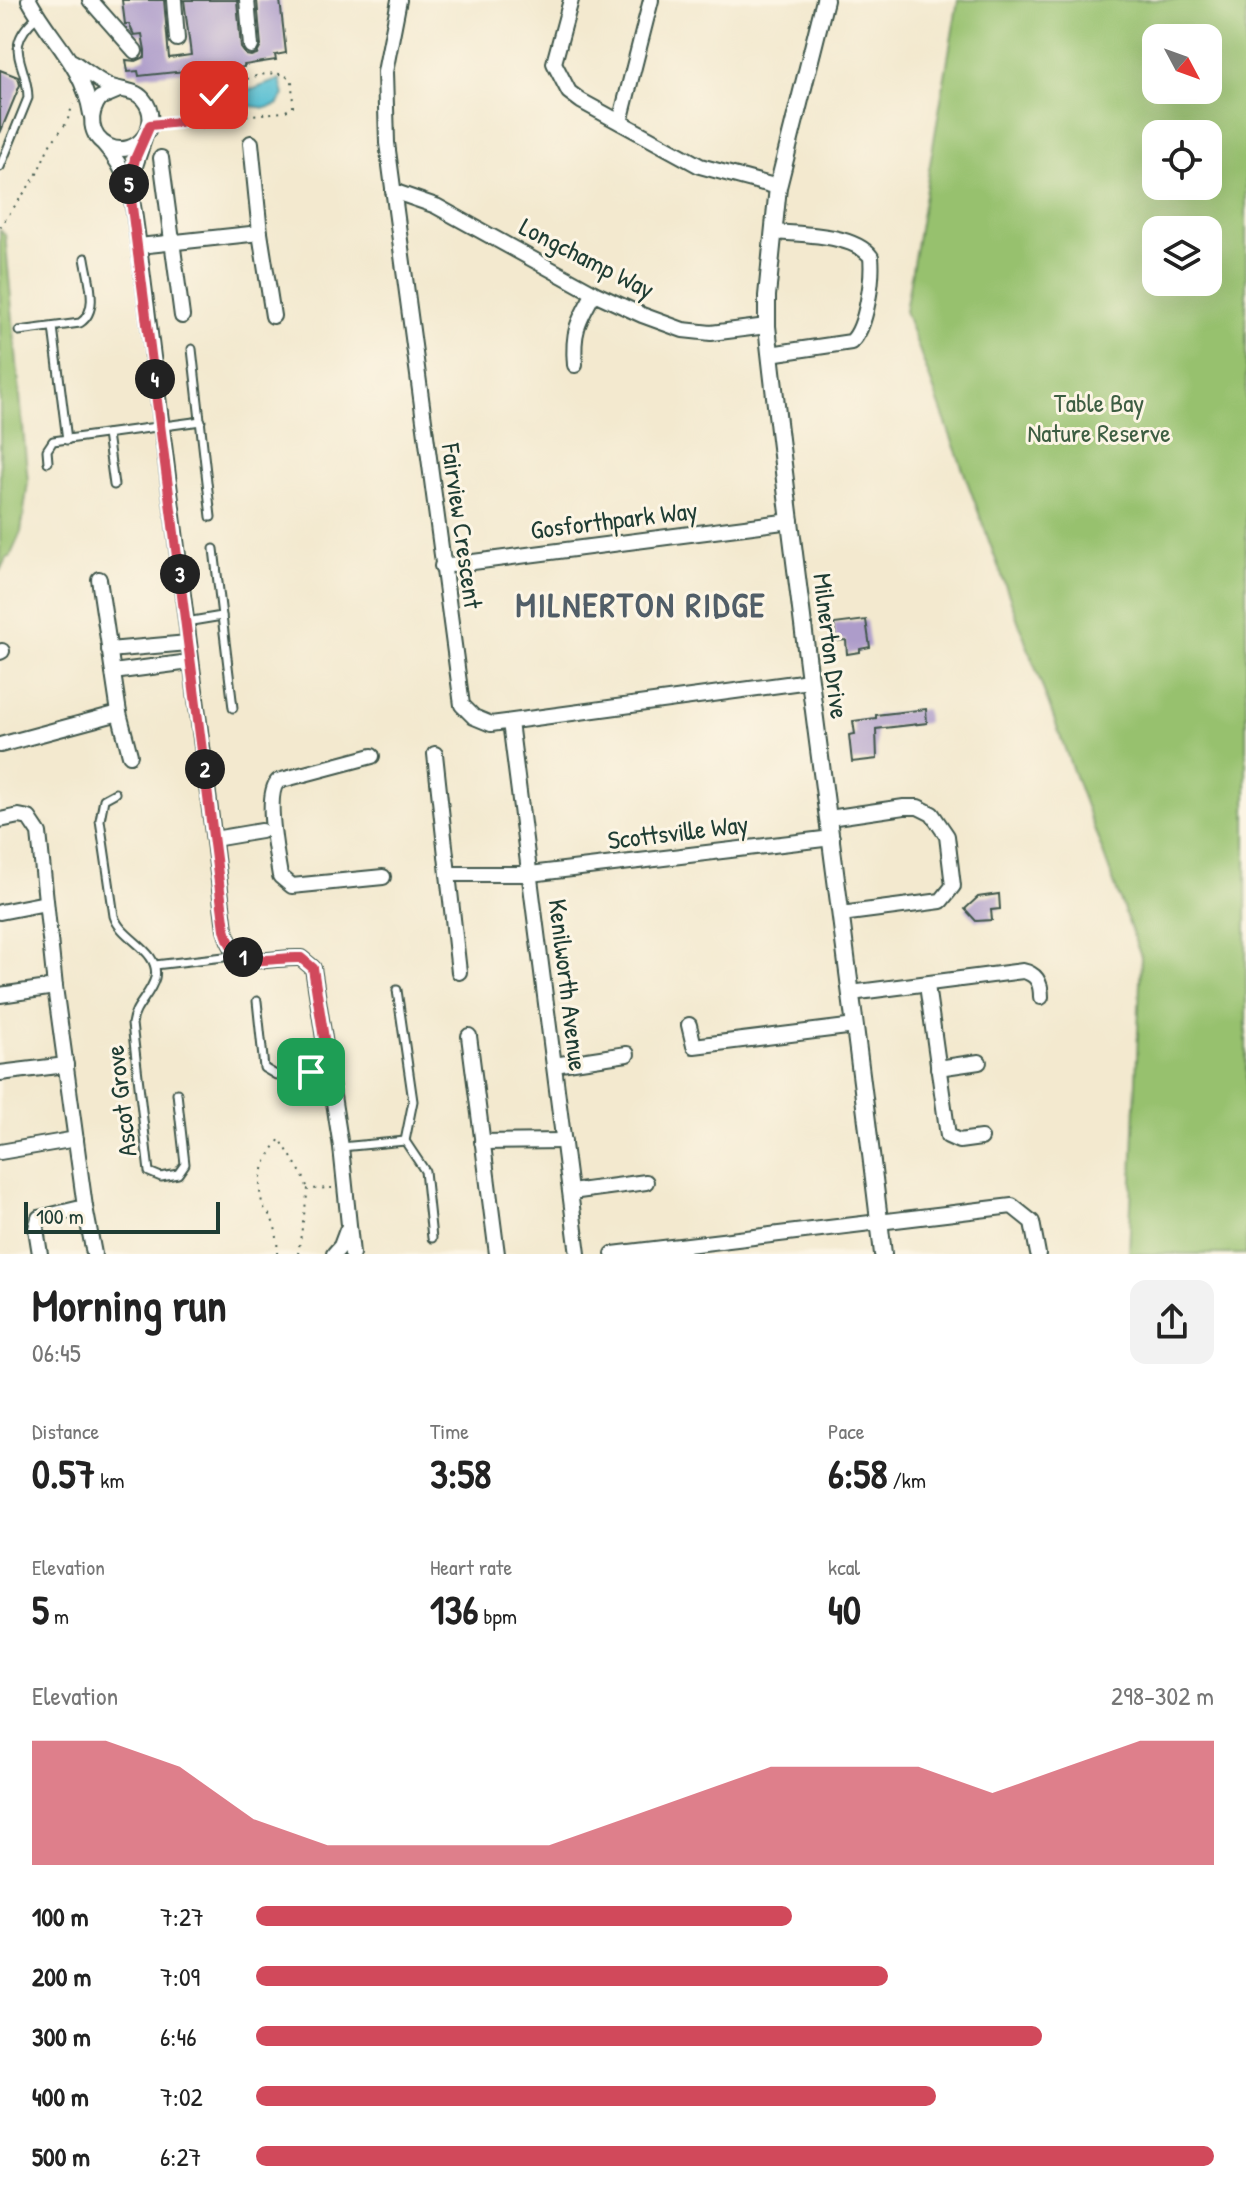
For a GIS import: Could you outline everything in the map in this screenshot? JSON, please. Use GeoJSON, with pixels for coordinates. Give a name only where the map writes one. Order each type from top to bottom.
{"type":"FeatureCollection","features":[{"type":"Feature","properties":{"kind":"street"},"geometry":{"type":"LineString","coordinates":[[29,0],[73,62],[85,87],[95,132],[121,164],[129,184],[225,929],[228,942],[247,960],[301,958],[313,968],[341,1147],[352,1254]]}},
{"type":"Feature","properties":{"kind":"street"},"geometry":{"type":"LineString","coordinates":[[90,0],[135,51]]}},
{"type":"Feature","properties":{"kind":"street"},"geometry":{"type":"LineString","coordinates":[[174,0],[177,39]]}},
{"type":"Feature","properties":{"kind":"street"},"geometry":{"type":"LineString","coordinates":[[247,0],[251,46]]}},
{"type":"Feature","properties":{"kind":"street","name":"Fairview Crescent"},"geometry":{"type":"LineString","coordinates":[[399,0],[385,72],[384,104],[462,705],[474,717],[491,724],[809,681]]}},
{"type":"Feature","properties":{"kind":"street"},"geometry":{"type":"LineString","coordinates":[[571,0],[554,63],[569,92],[700,166],[778,187]]}},
{"type":"Feature","properties":{"kind":"street"},"geometry":{"type":"LineString","coordinates":[[620,122],[651,0]]}},
{"type":"Feature","properties":{"kind":"street","name":"Milnerton Drive"},"geometry":{"type":"LineString","coordinates":[[825,0],[778,187],[767,326],[883,1254]]}},
{"type":"Feature","properties":{"kind":"street"},"geometry":{"type":"LineString","coordinates":[[73,62],[99,81],[142,97],[149,107],[148,131],[135,159],[129,184]]}},
{"type":"Feature","properties":{"kind":"street"},"geometry":{"type":"LineString","coordinates":[[92,117],[100,98],[119,90]]}},
{"type":"Feature","properties":{"kind":"street"},"geometry":{"type":"LineString","coordinates":[[104,144],[123,149],[136,145],[148,131]]}},
{"type":"Feature","properties":{"kind":"street"},"geometry":{"type":"LineString","coordinates":[[251,143],[260,233],[273,316]]}},
{"type":"Feature","properties":{"kind":"street"},"geometry":{"type":"LineString","coordinates":[[161,158],[182,316]]}},
{"type":"Feature","properties":{"kind":"street","name":"Longchamp Way"},"geometry":{"type":"LineString","coordinates":[[393,191],[436,206],[594,293],[642,315],[693,333],[767,326]]}},
{"type":"Feature","properties":{"kind":"street"},"geometry":{"type":"LineString","coordinates":[[770,354],[851,342],[861,330],[872,268],[871,257],[859,246],[820,236],[773,232]]}},
{"type":"Feature","properties":{"kind":"street"},"geometry":{"type":"LineString","coordinates":[[139,246],[260,233]]}},
{"type":"Feature","properties":{"kind":"street"},"geometry":{"type":"LineString","coordinates":[[575,365],[575,329],[594,293]]}},
{"type":"Feature","properties":{"kind":"street","name":"Gosforthpark Way"},"geometry":{"type":"LineString","coordinates":[[442,566],[791,521]]}},
{"type":"Feature","properties":{"kind":"street"},"geometry":{"type":"LineString","coordinates":[[99,579],[119,713],[130,755]]}},
{"type":"Feature","properties":{"kind":"street"},"geometry":{"type":"LineString","coordinates":[[109,650],[188,643]]}},
{"type":"Feature","properties":{"kind":"street"},"geometry":{"type":"LineString","coordinates":[[113,672],[190,662]]}},
{"type":"Feature","properties":{"kind":"street"},"geometry":{"type":"LineString","coordinates":[[0,745],[119,713]]}},
{"type":"Feature","properties":{"kind":"street","name":"Kenilworth Avenue"},"geometry":{"type":"LineString","coordinates":[[510,722],[578,1254]]}},
{"type":"Feature","properties":{"kind":"street"},"geometry":{"type":"LineString","coordinates":[[435,754],[459,972]]}},
{"type":"Feature","properties":{"kind":"street"},"geometry":{"type":"LineString","coordinates":[[372,756],[278,781],[272,789],[268,832],[280,876],[292,886],[383,877]]}},
{"type":"Feature","properties":{"kind":"street"},"geometry":{"type":"LineString","coordinates":[[829,818],[918,807],[932,814],[947,836],[953,886],[941,901],[841,914]]}},
{"type":"Feature","properties":{"kind":"street"},"geometry":{"type":"LineString","coordinates":[[0,820],[19,816],[29,818],[39,833],[55,987],[94,1254]]}},
{"type":"Feature","properties":{"kind":"street"},"geometry":{"type":"LineString","coordinates":[[214,839],[268,832]]}},
{"type":"Feature","properties":{"kind":"street","name":"Scottsville Way"},"geometry":{"type":"LineString","coordinates":[[448,874],[530,874],[832,838]]}},
{"type":"Feature","properties":{"kind":"street"},"geometry":{"type":"LineString","coordinates":[[0,912],[46,903]]}},
{"type":"Feature","properties":{"kind":"street"},"geometry":{"type":"LineString","coordinates":[[851,993],[1023,971],[1036,977],[1041,984],[1041,997]]}},
{"type":"Feature","properties":{"kind":"street"},"geometry":{"type":"LineString","coordinates":[[927,985],[948,1136],[959,1141],[981,1138]]}},
{"type":"Feature","properties":{"kind":"street"},"geometry":{"type":"LineString","coordinates":[[0,995],[55,987]]}},
{"type":"Feature","properties":{"kind":"street"},"geometry":{"type":"LineString","coordinates":[[689,1025],[694,1046],[855,1026]]}},
{"type":"Feature","properties":{"kind":"street"},"geometry":{"type":"LineString","coordinates":[[469,1036],[497,1254]]}},
{"type":"Feature","properties":{"kind":"street"},"geometry":{"type":"LineString","coordinates":[[554,1065],[627,1054]]}},
{"type":"Feature","properties":{"kind":"street"},"geometry":{"type":"LineString","coordinates":[[938,1068],[979,1062]]}},
{"type":"Feature","properties":{"kind":"street"},"geometry":{"type":"LineString","coordinates":[[0,1073],[66,1065]]}},
{"type":"Feature","properties":{"kind":"street"},"geometry":{"type":"LineString","coordinates":[[0,1152],[76,1139]]}},
{"type":"Feature","properties":{"kind":"street"},"geometry":{"type":"LineString","coordinates":[[482,1142],[564,1141]]}},
{"type":"Feature","properties":{"kind":"street"},"geometry":{"type":"LineString","coordinates":[[571,1192],[646,1182]]}},
{"type":"Feature","properties":{"kind":"street"},"geometry":{"type":"LineString","coordinates":[[613,1254],[1012,1206],[1032,1222],[1038,1254]]}},
{"type":"Feature","properties":{"kind":"street"},"geometry":{"type":"LineString","coordinates":[[40,1254],[36,1229],[39,1218],[85,1207]]}},
{"type":"Feature","properties":{"kind":"street"},"geometry":{"type":"LineString","coordinates":[[334,1254],[345,1239],[348,1227]]}},
{"type":"Feature","properties":{"kind":"lane"},"geometry":{"type":"LineString","coordinates":[[0,167],[28,98],[28,87],[16,62],[17,41],[22,31],[38,16]]}},
{"type":"Feature","properties":{"kind":"lane"},"geometry":{"type":"LineString","coordinates":[[19,331],[80,323],[92,310],[85,258]]}},
{"type":"Feature","properties":{"kind":"lane"},"geometry":{"type":"LineString","coordinates":[[53,327],[67,440]]}},
{"type":"Feature","properties":{"kind":"lane"},"geometry":{"type":"LineString","coordinates":[[192,349],[211,517]]}},
{"type":"Feature","properties":{"kind":"lane"},"geometry":{"type":"LineString","coordinates":[[48,462],[49,444],[201,421]]}},
{"type":"Feature","properties":{"kind":"lane"},"geometry":{"type":"LineString","coordinates":[[107,434],[114,485]]}},
{"type":"Feature","properties":{"kind":"lane"},"geometry":{"type":"LineString","coordinates":[[214,549],[233,708]]}},
{"type":"Feature","properties":{"kind":"lane"},"geometry":{"type":"LineString","coordinates":[[186,622],[222,616]]}},
{"type":"Feature","properties":{"kind":"lane"},"geometry":{"type":"LineString","coordinates":[[115,793],[104,799],[100,820],[117,926],[155,965],[237,953]]}},
{"type":"Feature","properties":{"kind":"lane","name":"Ascot Grove"},"geometry":{"type":"LineString","coordinates":[[155,965],[155,977],[149,993],[133,1012],[132,1024],[149,1172],[161,1177],[178,1174],[185,1164],[177,1093]]}},
{"type":"Feature","properties":{"kind":"lane"},"geometry":{"type":"LineString","coordinates":[[397,990],[413,1101],[405,1141],[425,1171],[432,1238]]}},
{"type":"Feature","properties":{"kind":"lane"},"geometry":{"type":"LineString","coordinates":[[257,1001],[264,1068],[276,1075],[329,1071]]}},
{"type":"Feature","properties":{"kind":"lane"},"geometry":{"type":"LineString","coordinates":[[341,1147],[405,1141]]}},
{"type":"Feature","properties":{"kind":"path"},"geometry":{"type":"LineString","coordinates":[[148,131],[180,122],[195,106],[234,83],[269,74],[283,74],[292,81],[293,107],[284,112],[230,117],[205,129],[180,122]]}},
{"type":"Feature","properties":{"kind":"path"},"geometry":{"type":"LineString","coordinates":[[0,227],[36,176],[49,146],[67,122],[76,99],[85,87]]}},
{"type":"Feature","properties":{"kind":"path"},"geometry":{"type":"LineString","coordinates":[[277,1254],[278,1239],[271,1217],[263,1206],[260,1184],[267,1156],[280,1139],[308,1189],[298,1254]]}},
{"type":"Feature","properties":{"kind":"path"},"geometry":{"type":"LineString","coordinates":[[308,1189],[346,1187]]}},
{"type":"Feature","properties":{"kind":"green space","name":"Table Bay Nature Reserve"},"geometry":{"type":"Polygon","coordinates":[[[958,0],[1246,0],[1246,1254],[1129,1254],[1141,957],[905,311],[958,0]]]}},
{"type":"Feature","properties":{"kind":"green space"},"geometry":{"type":"Polygon","coordinates":[[[0,230],[5,234],[28,482],[21,532],[0,571],[0,230]]]}},
{"type":"Feature","properties":{"kind":"water"},"geometry":{"type":"Polygon","coordinates":[[[280,79],[284,95],[277,105],[266,108],[243,105],[226,113],[195,115],[230,102],[241,91],[280,79]]]}},
{"type":"Feature","properties":{"kind":"building"},"geometry":{"type":"Polygon","coordinates":[[[122,0],[164,0],[169,58],[191,55],[184,0],[237,0],[241,48],[251,56],[257,54],[261,46],[257,0],[280,0],[286,53],[275,55],[276,60],[232,69],[231,64],[197,67],[197,73],[186,75],[185,71],[139,76],[138,71],[128,72],[126,60],[136,61],[145,57],[142,34],[134,35],[129,24],[125,24],[122,0]]]}},
{"type":"Feature","properties":{"kind":"building"},"geometry":{"type":"Polygon","coordinates":[[[0,70],[18,77],[20,85],[0,133],[0,70]]]}},
{"type":"Feature","properties":{"kind":"building"},"geometry":{"type":"Polygon","coordinates":[[[866,620],[870,647],[847,654],[846,640],[836,641],[834,624],[866,620]]]}},
{"type":"Feature","properties":{"kind":"building"},"geometry":{"type":"Polygon","coordinates":[[[926,709],[927,723],[876,729],[877,759],[852,762],[849,735],[855,734],[853,721],[926,709]]]}},
{"type":"Feature","properties":{"kind":"building"},"geometry":{"type":"Polygon","coordinates":[[[999,894],[1000,909],[991,910],[992,920],[976,921],[965,909],[978,897],[999,894]]]}},
{"type":"Feature","properties":{"kind":"district","name":"MILNERTON RIDGE"},"geometry":{"type":"Point","coordinates":[641,605]}},
{"type":"Feature","properties":{"kind":"route"},"geometry":{"type":"LineString","coordinates":[[214,95],[186,113],[180,122],[150,125],[135,159],[129,184],[225,929],[228,942],[247,960],[301,958],[313,968],[329,1071],[311,1072]]}}]}
